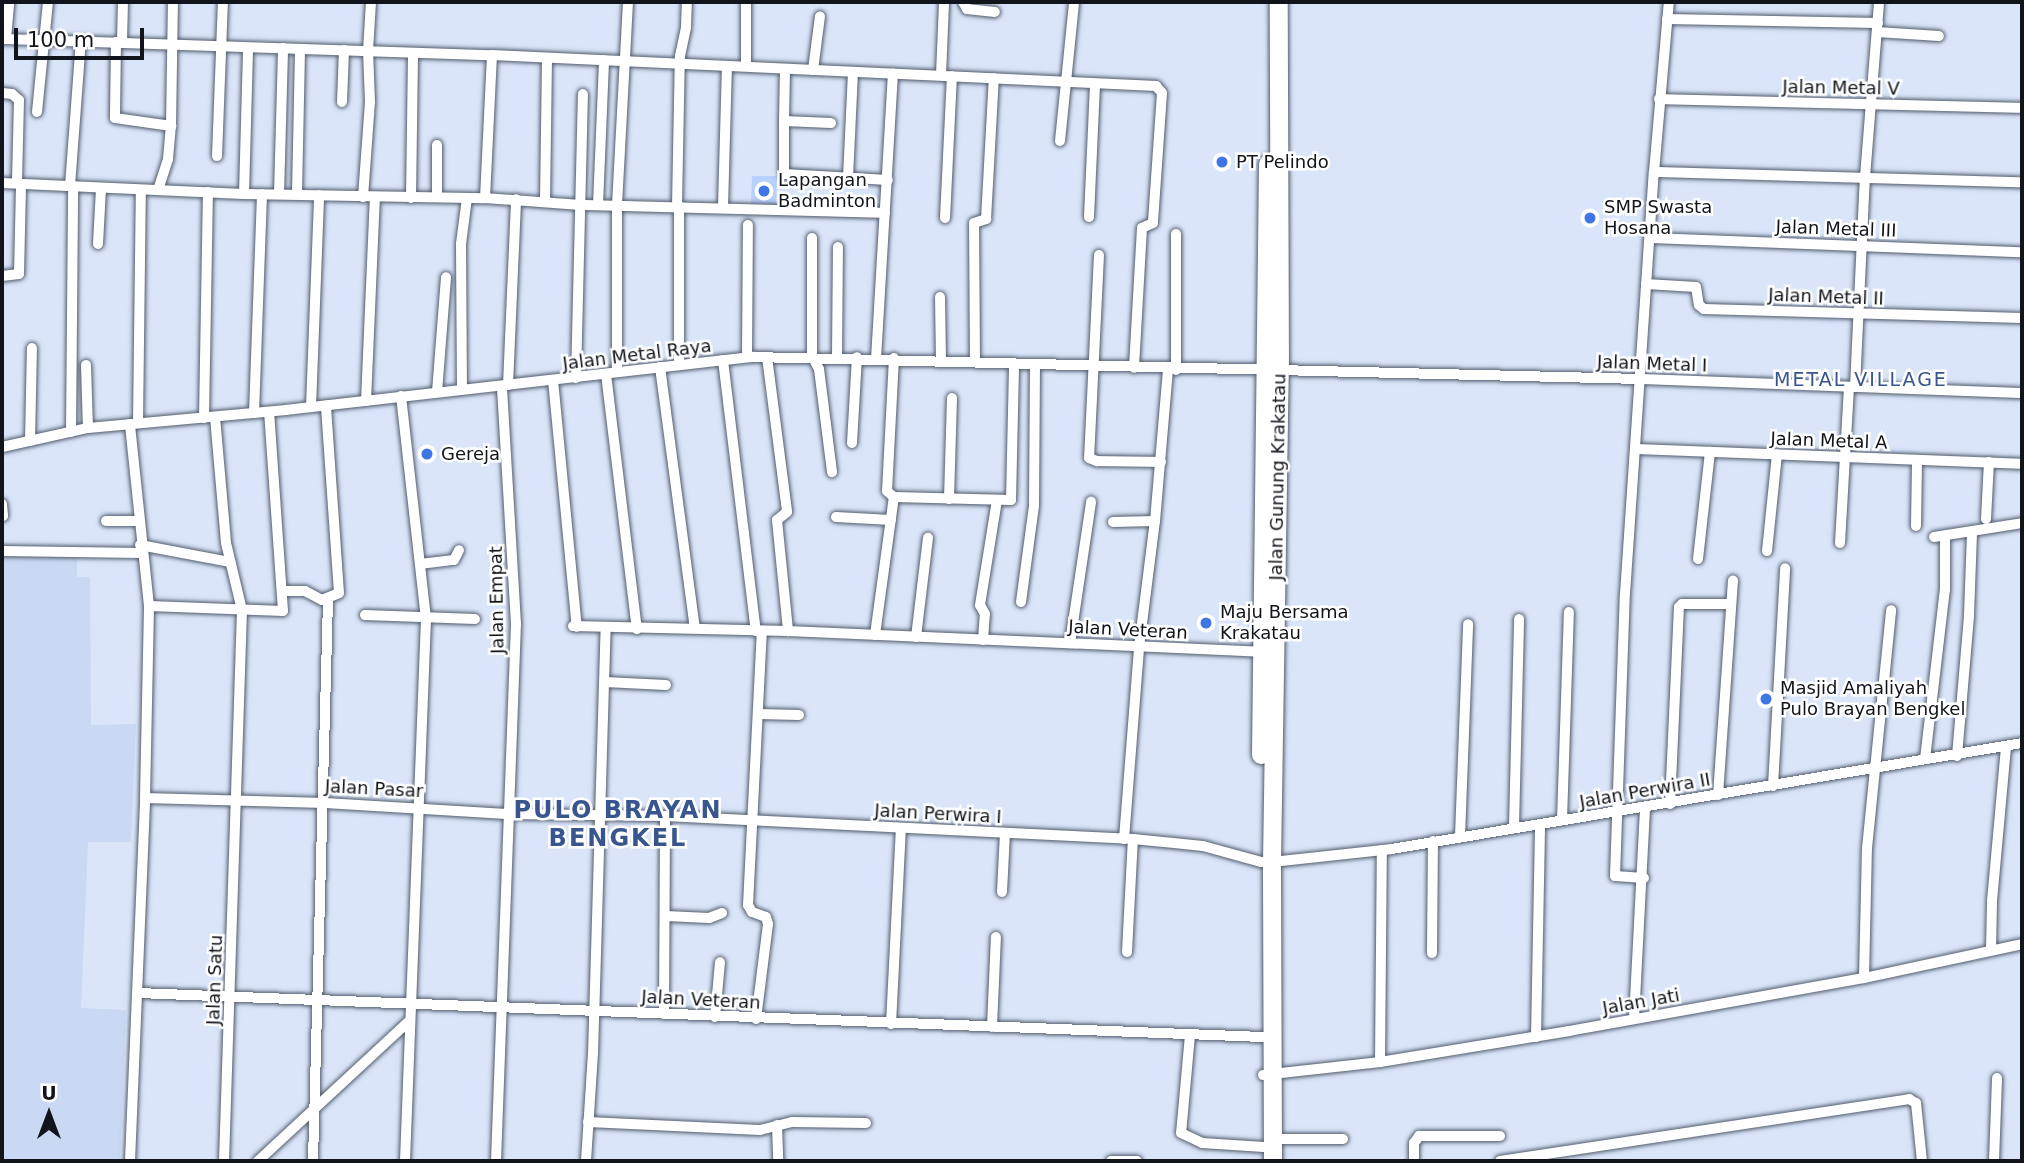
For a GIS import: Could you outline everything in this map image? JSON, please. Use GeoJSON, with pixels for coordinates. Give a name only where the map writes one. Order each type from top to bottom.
{"type":"FeatureCollection","features":[{"type":"Feature","properties":{"kind":"highway","name":"Jalan Gunung Krakatau"},"geometry":{"type":"LineString","coordinates":[[1269,1152],[1267,862],[1261,652],[1272,371],[1270,2]]}},
{"type":"Feature","properties":{"kind":"highway","name":"Jalan Gunung Krakatau"},"geometry":{"type":"LineString","coordinates":[[1269,1075],[1263,1037],[1279,2]]}},
{"type":"Feature","properties":{"kind":"street"},"geometry":{"type":"LineString","coordinates":[[9,2],[4,39],[492,55],[1156,86],[1161,91],[1153,223],[1142,229],[1134,368]]}},
{"type":"Feature","properties":{"kind":"street"},"geometry":{"type":"LineString","coordinates":[[37,112],[48,2]]}},
{"type":"Feature","properties":{"kind":"street"},"geometry":{"type":"LineString","coordinates":[[123,2],[115,118],[171,126]]}},
{"type":"Feature","properties":{"kind":"street"},"geometry":{"type":"LineString","coordinates":[[158,190],[168,159],[171,126],[173,2]]}},
{"type":"Feature","properties":{"kind":"street"},"geometry":{"type":"LineString","coordinates":[[217,156],[223,2]]}},
{"type":"Feature","properties":{"kind":"street"},"geometry":{"type":"LineString","coordinates":[[363,197],[370,102],[368,51],[371,2]]}},
{"type":"Feature","properties":{"kind":"street"},"geometry":{"type":"LineString","coordinates":[[617,372],[617,205],[628,2]]}},
{"type":"Feature","properties":{"kind":"street"},"geometry":{"type":"LineString","coordinates":[[679,365],[681,64],[687,2]]}},
{"type":"Feature","properties":{"kind":"street"},"geometry":{"type":"LineString","coordinates":[[746,2],[746,66]]}},
{"type":"Feature","properties":{"kind":"street"},"geometry":{"type":"LineString","coordinates":[[941,75],[944,2]]}},
{"type":"Feature","properties":{"kind":"street"},"geometry":{"type":"LineString","coordinates":[[962,2],[967,9],[995,12]]}},
{"type":"Feature","properties":{"kind":"street"},"geometry":{"type":"LineString","coordinates":[[1060,141],[1074,2]]}},
{"type":"Feature","properties":{"kind":"street"},"geometry":{"type":"LineString","coordinates":[[1644,877],[1615,876],[1625,591],[1654,172],[1669,2]]}},
{"type":"Feature","properties":{"kind":"street"},"geometry":{"type":"LineString","coordinates":[[1840,543],[1858,314],[1869,105],[1880,2]]}},
{"type":"Feature","properties":{"kind":"street"},"geometry":{"type":"LineString","coordinates":[[813,70],[820,16]]}},
{"type":"Feature","properties":{"kind":"street"},"geometry":{"type":"LineString","coordinates":[[1667,19],[1877,28],[1939,36]]}},
{"type":"Feature","properties":{"kind":"street"},"geometry":{"type":"LineString","coordinates":[[71,432],[72,186],[81,41]]}},
{"type":"Feature","properties":{"kind":"street"},"geometry":{"type":"LineString","coordinates":[[244,194],[248,48]]}},
{"type":"Feature","properties":{"kind":"street"},"geometry":{"type":"LineString","coordinates":[[279,194],[283,48]]}},
{"type":"Feature","properties":{"kind":"street"},"geometry":{"type":"LineString","coordinates":[[297,194],[300,48]]}},
{"type":"Feature","properties":{"kind":"street"},"geometry":{"type":"LineString","coordinates":[[342,102],[344,50]]}},
{"type":"Feature","properties":{"kind":"street"},"geometry":{"type":"LineString","coordinates":[[411,198],[413,53]]}},
{"type":"Feature","properties":{"kind":"street"},"geometry":{"type":"LineString","coordinates":[[485,198],[492,55]]}},
{"type":"Feature","properties":{"kind":"street"},"geometry":{"type":"LineString","coordinates":[[545,202],[547,58]]}},
{"type":"Feature","properties":{"kind":"street"},"geometry":{"type":"LineString","coordinates":[[598,205],[604,60]]}},
{"type":"Feature","properties":{"kind":"street"},"geometry":{"type":"LineString","coordinates":[[723,207],[727,66]]}},
{"type":"Feature","properties":{"kind":"street"},"geometry":{"type":"LineString","coordinates":[[785,69],[784,174],[888,180]]}},
{"type":"Feature","properties":{"kind":"street"},"geometry":{"type":"LineString","coordinates":[[848,178],[853,72]]}},
{"type":"Feature","properties":{"kind":"street"},"geometry":{"type":"LineString","coordinates":[[876,359],[893,74]]}},
{"type":"Feature","properties":{"kind":"street"},"geometry":{"type":"LineString","coordinates":[[945,218],[952,76]]}},
{"type":"Feature","properties":{"kind":"street"},"geometry":{"type":"LineString","coordinates":[[975,360],[974,223],[985,220],[986,216],[994,78]]}},
{"type":"Feature","properties":{"kind":"street"},"geometry":{"type":"LineString","coordinates":[[1089,217],[1095,85]]}},
{"type":"Feature","properties":{"kind":"street"},"geometry":{"type":"LineString","coordinates":[[2,93],[12,94],[19,100],[19,274],[2,275]]}},
{"type":"Feature","properties":{"kind":"street"},"geometry":{"type":"LineString","coordinates":[[576,378],[583,94]]}},
{"type":"Feature","properties":{"kind":"street","name":"Jalan Metal V"},"geometry":{"type":"LineString","coordinates":[[1660,99],[2022,108]]}},
{"type":"Feature","properties":{"kind":"street"},"geometry":{"type":"LineString","coordinates":[[784,121],[831,123]]}},
{"type":"Feature","properties":{"kind":"street"},"geometry":{"type":"LineString","coordinates":[[437,145],[437,197]]}},
{"type":"Feature","properties":{"kind":"street"},"geometry":{"type":"LineString","coordinates":[[1654,172],[2022,182]]}},
{"type":"Feature","properties":{"kind":"street"},"geometry":{"type":"LineString","coordinates":[[2,183],[244,194],[485,198],[581,205],[886,213]]}},
{"type":"Feature","properties":{"kind":"street"},"geometry":{"type":"LineString","coordinates":[[98,244],[101,188]]}},
{"type":"Feature","properties":{"kind":"street"},"geometry":{"type":"LineString","coordinates":[[130,1161],[145,799],[149,606],[138,521],[134,423],[141,190]]}},
{"type":"Feature","properties":{"kind":"street","name":"Jalan Satu"},"geometry":{"type":"LineString","coordinates":[[208,192],[210,418],[230,562],[242,610],[224,1161]]}},
{"type":"Feature","properties":{"kind":"street"},"geometry":{"type":"LineString","coordinates":[[254,413],[262,194]]}},
{"type":"Feature","properties":{"kind":"street"},"geometry":{"type":"LineString","coordinates":[[311,407],[319,195]]}},
{"type":"Feature","properties":{"kind":"street"},"geometry":{"type":"LineString","coordinates":[[366,401],[375,198]]}},
{"type":"Feature","properties":{"kind":"street"},"geometry":{"type":"LineString","coordinates":[[462,389],[461,244],[467,198]]}},
{"type":"Feature","properties":{"kind":"street","name":"Jalan Empat"},"geometry":{"type":"LineString","coordinates":[[496,1161],[516,624],[505,386],[516,199]]}},
{"type":"Feature","properties":{"kind":"street"},"geometry":{"type":"LineString","coordinates":[[747,358],[748,225]]}},
{"type":"Feature","properties":{"kind":"street"},"geometry":{"type":"LineString","coordinates":[[1127,952],[1128,839],[1139,647],[1172,369],[1176,234]]}},
{"type":"Feature","properties":{"kind":"street"},"geometry":{"type":"LineString","coordinates":[[812,238],[812,356],[819,369],[832,472]]}},
{"type":"Feature","properties":{"kind":"street","name":"Jalan Metal III"},"geometry":{"type":"LineString","coordinates":[[1650,238],[2022,251]]}},
{"type":"Feature","properties":{"kind":"street"},"geometry":{"type":"LineString","coordinates":[[837,357],[838,247]]}},
{"type":"Feature","properties":{"kind":"street"},"geometry":{"type":"LineString","coordinates":[[1098,254],[1089,458],[1097,461],[1161,462]]}},
{"type":"Feature","properties":{"kind":"street"},"geometry":{"type":"LineString","coordinates":[[437,392],[446,277]]}},
{"type":"Feature","properties":{"kind":"street","name":"Jalan Metal II"},"geometry":{"type":"LineString","coordinates":[[1646,285],[1696,287],[1699,305],[1704,309],[2022,318]]}},
{"type":"Feature","properties":{"kind":"street"},"geometry":{"type":"LineString","coordinates":[[940,297],[941,360]]}},
{"type":"Feature","properties":{"kind":"street"},"geometry":{"type":"LineString","coordinates":[[444,302],[462,302]]}},
{"type":"Feature","properties":{"kind":"street"},"geometry":{"type":"LineString","coordinates":[[30,441],[32,348]]}},
{"type":"Feature","properties":{"kind":"street","name":"Jalan Metal Raya"},"geometry":{"type":"LineString","coordinates":[[2,447],[88,428],[269,412],[747,358],[812,356],[975,360],[1035,365],[1272,371]]}},
{"type":"Feature","properties":{"kind":"street"},"geometry":{"type":"LineString","coordinates":[[767,357],[787,512],[777,520],[788,631]]}},
{"type":"Feature","properties":{"kind":"street"},"geometry":{"type":"LineString","coordinates":[[852,443],[857,358]]}},
{"type":"Feature","properties":{"kind":"street"},"geometry":{"type":"LineString","coordinates":[[894,358],[887,491],[894,497],[1011,500],[1014,363]]}},
{"type":"Feature","properties":{"kind":"street"},"geometry":{"type":"LineString","coordinates":[[723,360],[759,631],[755,821],[748,905],[751,912],[768,920],[756,1019]]}},
{"type":"Feature","properties":{"kind":"street"},"geometry":{"type":"LineString","coordinates":[[86,365],[88,428]]}},
{"type":"Feature","properties":{"kind":"street"},"geometry":{"type":"LineString","coordinates":[[1021,602],[1034,506],[1035,365]]}},
{"type":"Feature","properties":{"kind":"street"},"geometry":{"type":"LineString","coordinates":[[660,367],[695,628]]}},
{"type":"Feature","properties":{"kind":"street","name":"Jalan Metal I"},"geometry":{"type":"LineString","coordinates":[[1272,371],[1640,379],[2022,393]]}},
{"type":"Feature","properties":{"kind":"street"},"geometry":{"type":"LineString","coordinates":[[606,374],[637,629]]}},
{"type":"Feature","properties":{"kind":"street","name":"Jalan Veteran"},"geometry":{"type":"LineString","coordinates":[[553,380],[575,626],[788,631],[1261,652]]}},
{"type":"Feature","properties":{"kind":"street"},"geometry":{"type":"LineString","coordinates":[[401,396],[426,619],[405,1161]]}},
{"type":"Feature","properties":{"kind":"street"},"geometry":{"type":"LineString","coordinates":[[948,499],[952,398]]}},
{"type":"Feature","properties":{"kind":"street"},"geometry":{"type":"LineString","coordinates":[[284,591],[305,591],[316,600],[328,600],[339,592],[326,405]]}},
{"type":"Feature","properties":{"kind":"street"},"geometry":{"type":"LineString","coordinates":[[149,606],[283,611],[284,591],[269,412]]}},
{"type":"Feature","properties":{"kind":"street","name":"Jalan Metal A"},"geometry":{"type":"LineString","coordinates":[[1635,449],[2022,464]]}},
{"type":"Feature","properties":{"kind":"street"},"geometry":{"type":"LineString","coordinates":[[1698,559],[1710,452]]}},
{"type":"Feature","properties":{"kind":"street"},"geometry":{"type":"LineString","coordinates":[[1767,551],[1777,455]]}},
{"type":"Feature","properties":{"kind":"street"},"geometry":{"type":"LineString","coordinates":[[1916,526],[1917,460]]}},
{"type":"Feature","properties":{"kind":"street"},"geometry":{"type":"LineString","coordinates":[[1986,519],[1989,462]]}},
{"type":"Feature","properties":{"kind":"street"},"geometry":{"type":"LineString","coordinates":[[875,635],[894,497]]}},
{"type":"Feature","properties":{"kind":"street"},"geometry":{"type":"LineString","coordinates":[[983,640],[985,614],[980,605],[997,500]]}},
{"type":"Feature","properties":{"kind":"street"},"geometry":{"type":"LineString","coordinates":[[1070,643],[1091,502]]}},
{"type":"Feature","properties":{"kind":"street"},"geometry":{"type":"LineString","coordinates":[[2,504],[3,516]]}},
{"type":"Feature","properties":{"kind":"street"},"geometry":{"type":"LineString","coordinates":[[836,517],[891,520]]}},
{"type":"Feature","properties":{"kind":"street"},"geometry":{"type":"LineString","coordinates":[[106,521],[138,521]]}},
{"type":"Feature","properties":{"kind":"street"},"geometry":{"type":"LineString","coordinates":[[1113,522],[1155,521]]}},
{"type":"Feature","properties":{"kind":"street"},"geometry":{"type":"LineString","coordinates":[[1925,759],[1945,590],[1939,537],[2022,523]]}},
{"type":"Feature","properties":{"kind":"street"},"geometry":{"type":"LineString","coordinates":[[1957,756],[1969,615],[1972,532]]}},
{"type":"Feature","properties":{"kind":"street"},"geometry":{"type":"LineString","coordinates":[[916,637],[928,538]]}},
{"type":"Feature","properties":{"kind":"street"},"geometry":{"type":"LineString","coordinates":[[2,551],[141,549],[230,562]]}},
{"type":"Feature","properties":{"kind":"street"},"geometry":{"type":"LineString","coordinates":[[420,564],[454,560],[459,550]]}},
{"type":"Feature","properties":{"kind":"street"},"geometry":{"type":"LineString","coordinates":[[1773,786],[1785,568]]}},
{"type":"Feature","properties":{"kind":"street"},"geometry":{"type":"LineString","coordinates":[[1718,794],[1733,581]]}},
{"type":"Feature","properties":{"kind":"street"},"geometry":{"type":"LineString","coordinates":[[313,1161],[328,600]]}},
{"type":"Feature","properties":{"kind":"street"},"geometry":{"type":"LineString","coordinates":[[1670,803],[1679,607],[1682,604],[1731,604]]}},
{"type":"Feature","properties":{"kind":"street"},"geometry":{"type":"LineString","coordinates":[[1864,978],[1867,848],[1891,610]]}},
{"type":"Feature","properties":{"kind":"street"},"geometry":{"type":"LineString","coordinates":[[1562,821],[1569,612]]}},
{"type":"Feature","properties":{"kind":"street"},"geometry":{"type":"LineString","coordinates":[[365,615],[475,619]]}},
{"type":"Feature","properties":{"kind":"street"},"geometry":{"type":"LineString","coordinates":[[1514,827],[1519,619]]}},
{"type":"Feature","properties":{"kind":"street"},"geometry":{"type":"LineString","coordinates":[[1460,836],[1468,624]]}},
{"type":"Feature","properties":{"kind":"street"},"geometry":{"type":"LineString","coordinates":[[586,1161],[594,1011],[606,628]]}},
{"type":"Feature","properties":{"kind":"street"},"geometry":{"type":"LineString","coordinates":[[605,682],[666,685]]}},
{"type":"Feature","properties":{"kind":"street"},"geometry":{"type":"LineString","coordinates":[[759,714],[799,715]]}},
{"type":"Feature","properties":{"kind":"street","name":"Jalan Perwira II"},"geometry":{"type":"LineString","coordinates":[[1267,862],[1382,850],[1925,759],[1957,756],[2022,743]]}},
{"type":"Feature","properties":{"kind":"street"},"geometry":{"type":"LineString","coordinates":[[1991,950],[1992,901],[2006,747]]}},
{"type":"Feature","properties":{"kind":"street","name":"Jalan Pasar"},"geometry":{"type":"LineString","coordinates":[[145,799],[324,803],[507,814],[600,815]]}},
{"type":"Feature","properties":{"kind":"street"},"geometry":{"type":"LineString","coordinates":[[1634,1019],[1646,807]]}},
{"type":"Feature","properties":{"kind":"street","name":"Jalan Perwira I"},"geometry":{"type":"LineString","coordinates":[[600,815],[1128,839],[1203,846],[1267,862]]}},
{"type":"Feature","properties":{"kind":"street"},"geometry":{"type":"LineString","coordinates":[[664,1014],[665,816]]}},
{"type":"Feature","properties":{"kind":"street"},"geometry":{"type":"LineString","coordinates":[[1536,1037],[1540,824]]}},
{"type":"Feature","properties":{"kind":"street"},"geometry":{"type":"LineString","coordinates":[[891,1024],[901,828]]}},
{"type":"Feature","properties":{"kind":"street"},"geometry":{"type":"LineString","coordinates":[[1002,892],[1004,833]]}},
{"type":"Feature","properties":{"kind":"street"},"geometry":{"type":"LineString","coordinates":[[1432,953],[1433,841]]}},
{"type":"Feature","properties":{"kind":"street"},"geometry":{"type":"LineString","coordinates":[[1380,1062],[1382,850]]}},
{"type":"Feature","properties":{"kind":"street"},"geometry":{"type":"LineString","coordinates":[[666,916],[709,918],[722,913]]}},
{"type":"Feature","properties":{"kind":"street"},"geometry":{"type":"LineString","coordinates":[[992,1027],[996,937]]}},
{"type":"Feature","properties":{"kind":"street","name":"Jalan Jati"},"geometry":{"type":"LineString","coordinates":[[1269,1075],[1380,1062],[1536,1037],[1864,978],[2022,944]]}},
{"type":"Feature","properties":{"kind":"street"},"geometry":{"type":"LineString","coordinates":[[715,1017],[720,962]]}},
{"type":"Feature","properties":{"kind":"street","name":"Jalan Veteran"},"geometry":{"type":"LineString","coordinates":[[138,993],[1263,1037]]}},
{"type":"Feature","properties":{"kind":"street"},"geometry":{"type":"LineString","coordinates":[[258,1161],[409,1021]]}},
{"type":"Feature","properties":{"kind":"street"},"geometry":{"type":"LineString","coordinates":[[1190,1035],[1181,1133],[1202,1143],[1269,1152],[1343,1139]]}},
{"type":"Feature","properties":{"kind":"street"},"geometry":{"type":"LineString","coordinates":[[1994,1161],[1997,1078]]}},
{"type":"Feature","properties":{"kind":"street"},"geometry":{"type":"LineString","coordinates":[[1500,1161],[1909,1099],[1916,1103],[1922,1161]]}},
{"type":"Feature","properties":{"kind":"street"},"geometry":{"type":"LineString","coordinates":[[588,1122],[760,1130],[792,1122],[866,1123]]}},
{"type":"Feature","properties":{"kind":"street"},"geometry":{"type":"LineString","coordinates":[[777,1125],[778,1161]]}},
{"type":"Feature","properties":{"kind":"street"},"geometry":{"type":"LineString","coordinates":[[1414,1161],[1414,1143],[1419,1136],[1500,1136]]}},
{"type":"Feature","properties":{"kind":"street"},"geometry":{"type":"LineString","coordinates":[[1111,1161],[1137,1161]]}},
{"type":"Feature","properties":{"kind":"shaded area","name":"Lapangan Badminton"},"geometry":{"type":"Polygon","coordinates":[[[752,176],[777,176],[776,206],[751,205],[752,176]]]}},
{"type":"Feature","properties":{"kind":"shaded area"},"geometry":{"type":"Polygon","coordinates":[[[2,553],[77,555],[77,577],[90,577],[91,725],[136,724],[131,842],[88,842],[81,1008],[126,1010],[120,1161],[2,1161],[2,553]]]}},
{"type":"Feature","properties":{"kind":"place","name":"PT Pelindo"},"geometry":{"type":"Point","coordinates":[1222,162]}},
{"type":"Feature","properties":{"kind":"place","name":"Lapangan Badminton"},"geometry":{"type":"Point","coordinates":[764,191]}},
{"type":"Feature","properties":{"kind":"place","name":"SMP Swasta Hosana"},"geometry":{"type":"Point","coordinates":[1590,218]}},
{"type":"Feature","properties":{"kind":"place","name":"Gereja"},"geometry":{"type":"Point","coordinates":[427,454]}},
{"type":"Feature","properties":{"kind":"place","name":"Maju Bersama Krakatau"},"geometry":{"type":"Point","coordinates":[1206,623]}},
{"type":"Feature","properties":{"kind":"place","name":"Masjid Amaliyah Pulo Brayan Bengkel"},"geometry":{"type":"Point","coordinates":[1766,699]}},
{"type":"Feature","properties":{"kind":"district","name":"METAL VILLAGE"},"geometry":{"type":"Point","coordinates":[1861,380]}},
{"type":"Feature","properties":{"kind":"district","name":"PULO BRAYAN BENGKEL"},"geometry":{"type":"Point","coordinates":[618,825]}}]}
